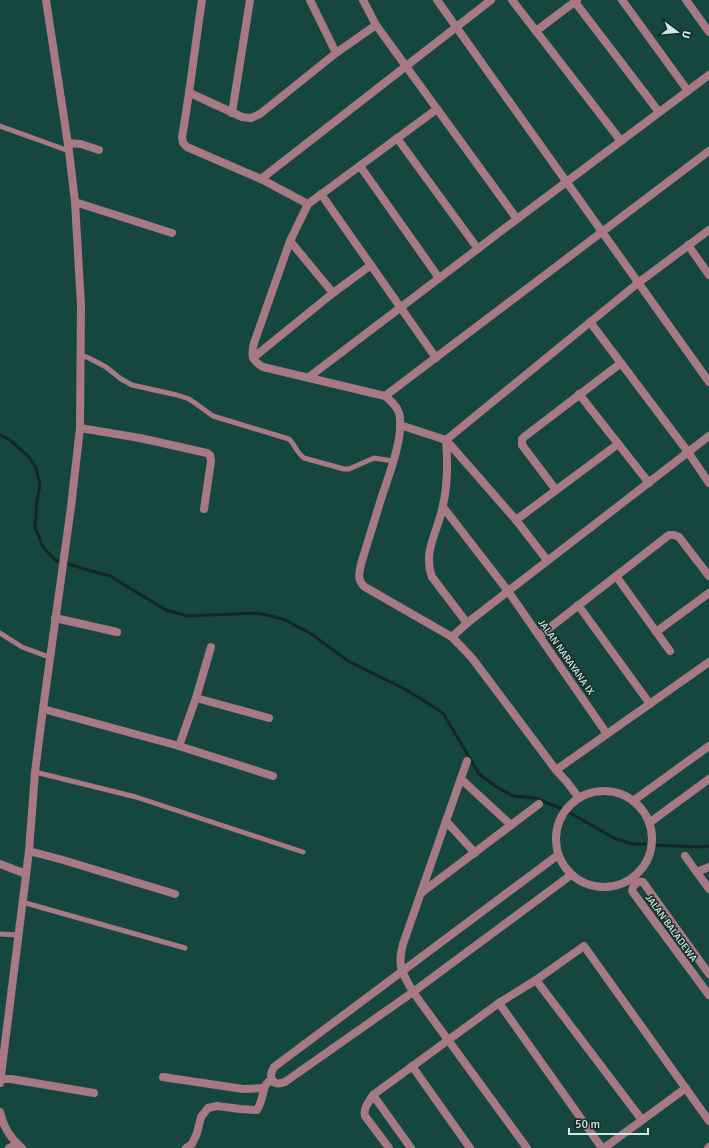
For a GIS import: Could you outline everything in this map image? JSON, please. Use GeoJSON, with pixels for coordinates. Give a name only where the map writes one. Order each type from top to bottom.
{"type":"FeatureCollection","features":[{"type":"Feature","properties":{"kind":"street"},"geometry":{"type":"LineString","coordinates":[[0,1083],[29,852],[35,772],[42,709],[80,428],[81,305],[76,202],[46,0]]}},
{"type":"Feature","properties":{"kind":"street"},"geometry":{"type":"LineString","coordinates":[[202,0],[190,93],[182,138],[183,143],[187,147],[261,179],[308,204]]}},
{"type":"Feature","properties":{"kind":"street"},"geometry":{"type":"LineString","coordinates":[[232,113],[250,0]]}},
{"type":"Feature","properties":{"kind":"street"},"geometry":{"type":"LineString","coordinates":[[310,0],[336,53]]}},
{"type":"Feature","properties":{"kind":"street"},"geometry":{"type":"LineString","coordinates":[[363,0],[376,25],[517,219]]}},
{"type":"Feature","properties":{"kind":"street"},"geometry":{"type":"LineString","coordinates":[[437,0],[709,382]]}},
{"type":"Feature","properties":{"kind":"street"},"geometry":{"type":"LineString","coordinates":[[261,179],[491,0]]}},
{"type":"Feature","properties":{"kind":"street"},"geometry":{"type":"LineString","coordinates":[[512,0],[621,141]]}},
{"type":"Feature","properties":{"kind":"street"},"geometry":{"type":"LineString","coordinates":[[622,0],[688,91]]}},
{"type":"Feature","properties":{"kind":"street"},"geometry":{"type":"LineString","coordinates":[[686,0],[709,32]]}},
{"type":"Feature","properties":{"kind":"street"},"geometry":{"type":"LineString","coordinates":[[536,31],[576,1],[659,112]]}},
{"type":"Feature","properties":{"kind":"street"},"geometry":{"type":"LineString","coordinates":[[190,93],[232,113],[246,118],[254,117],[260,114],[336,53],[376,25]]}},
{"type":"Feature","properties":{"kind":"street"},"geometry":{"type":"LineString","coordinates":[[308,377],[709,75]]}},
{"type":"Feature","properties":{"kind":"street"},"geometry":{"type":"LineString","coordinates":[[437,108],[308,204],[290,241],[254,343],[252,350],[253,358],[256,363],[263,367],[385,396],[396,407],[399,413],[400,425],[398,441],[361,564],[359,573],[360,582],[365,587],[452,637],[472,658],[578,798]]}},
{"type":"Feature","properties":{"kind":"street"},"geometry":{"type":"LineString","coordinates":[[397,138],[478,249]]}},
{"type":"Feature","properties":{"kind":"street"},"geometry":{"type":"LineString","coordinates":[[68,147],[81,144],[99,150]]}},
{"type":"Feature","properties":{"kind":"street"},"geometry":{"type":"LineString","coordinates":[[385,396],[709,151]]}},
{"type":"Feature","properties":{"kind":"street"},"geometry":{"type":"LineString","coordinates":[[360,166],[439,278]]}},
{"type":"Feature","properties":{"kind":"street"},"geometry":{"type":"LineString","coordinates":[[321,194],[436,358]]}},
{"type":"Feature","properties":{"kind":"street"},"geometry":{"type":"LineString","coordinates":[[76,202],[172,233]]}},
{"type":"Feature","properties":{"kind":"street"},"geometry":{"type":"LineString","coordinates":[[446,440],[638,283],[709,230]]}},
{"type":"Feature","properties":{"kind":"street"},"geometry":{"type":"LineString","coordinates":[[290,241],[333,293]]}},
{"type":"Feature","properties":{"kind":"street"},"geometry":{"type":"LineString","coordinates":[[688,245],[709,275]]}},
{"type":"Feature","properties":{"kind":"street"},"geometry":{"type":"LineString","coordinates":[[253,358],[333,293],[371,265]]}},
{"type":"Feature","properties":{"kind":"street"},"geometry":{"type":"LineString","coordinates":[[590,322],[688,452],[709,483]]}},
{"type":"Feature","properties":{"kind":"street"},"geometry":{"type":"LineString","coordinates":[[556,490],[522,445],[522,439],[526,434],[621,363]]}},
{"type":"Feature","properties":{"kind":"street"},"geometry":{"type":"LineString","coordinates":[[580,394],[649,482]]}},
{"type":"Feature","properties":{"kind":"street"},"geometry":{"type":"LineString","coordinates":[[400,425],[446,440],[516,520],[547,560]]}},
{"type":"Feature","properties":{"kind":"street"},"geometry":{"type":"LineString","coordinates":[[80,428],[140,438],[207,453],[210,455],[211,460],[204,509]]}},
{"type":"Feature","properties":{"kind":"street"},"geometry":{"type":"LineString","coordinates":[[452,637],[467,623],[547,560],[709,436]]}},
{"type":"Feature","properties":{"kind":"street"},"geometry":{"type":"LineString","coordinates":[[446,440],[448,473],[447,483],[443,507],[429,550],[429,569],[432,577],[467,623]]}},
{"type":"Feature","properties":{"kind":"street"},"geometry":{"type":"LineString","coordinates":[[516,520],[618,444]]}},
{"type":"Feature","properties":{"kind":"street","name":"JALAN NARAYANA IX"},"geometry":{"type":"LineString","coordinates":[[443,507],[508,591],[607,734]]}},
{"type":"Feature","properties":{"kind":"street"},"geometry":{"type":"LineString","coordinates":[[538,636],[669,535],[678,537],[709,576]]}},
{"type":"Feature","properties":{"kind":"street"},"geometry":{"type":"LineString","coordinates":[[616,576],[670,651]]}},
{"type":"Feature","properties":{"kind":"street"},"geometry":{"type":"LineString","coordinates":[[656,632],[709,593]]}},
{"type":"Feature","properties":{"kind":"street"},"geometry":{"type":"LineString","coordinates":[[578,605],[650,704]]}},
{"type":"Feature","properties":{"kind":"street"},"geometry":{"type":"LineString","coordinates":[[55,618],[117,632]]}},
{"type":"Feature","properties":{"kind":"street"},"geometry":{"type":"LineString","coordinates":[[179,746],[196,698],[211,647]]}},
{"type":"Feature","properties":{"kind":"street"},"geometry":{"type":"LineString","coordinates":[[556,770],[709,662]]}},
{"type":"Feature","properties":{"kind":"street"},"geometry":{"type":"LineString","coordinates":[[196,698],[269,718]]}},
{"type":"Feature","properties":{"kind":"street"},"geometry":{"type":"LineString","coordinates":[[42,709],[179,746],[273,776]]}},
{"type":"Feature","properties":{"kind":"street"},"geometry":{"type":"LineString","coordinates":[[633,801],[709,746]]}},
{"type":"Feature","properties":{"kind":"street"},"geometry":{"type":"LineString","coordinates":[[467,761],[400,954],[401,972],[413,992],[527,1148]]}},
{"type":"Feature","properties":{"kind":"street"},"geometry":{"type":"LineString","coordinates":[[461,779],[511,825]]}},
{"type":"Feature","properties":{"kind":"street"},"geometry":{"type":"LineString","coordinates":[[649,823],[709,779]]}},
{"type":"Feature","properties":{"kind":"street"},"geometry":{"type":"LineString","coordinates":[[607,791],[621,794],[633,801],[643,811],[649,823],[652,836],[651,850],[646,863],[637,874],[626,882],[612,887],[597,887],[583,883],[571,875],[564,866],[558,855],[556,839],[558,823],[566,809],[578,798],[592,792],[607,791]]}},
{"type":"Feature","properties":{"kind":"street"},"geometry":{"type":"LineString","coordinates":[[421,893],[539,804]]}},
{"type":"Feature","properties":{"kind":"street"},"geometry":{"type":"LineString","coordinates":[[446,821],[475,853]]}},
{"type":"Feature","properties":{"kind":"street"},"geometry":{"type":"LineString","coordinates":[[29,852],[70,862],[175,894]]}},
{"type":"Feature","properties":{"kind":"street"},"geometry":{"type":"LineString","coordinates":[[558,855],[274,1066],[270,1076],[272,1080],[277,1083],[285,1082],[413,992],[571,875]]}},
{"type":"Feature","properties":{"kind":"street"},"geometry":{"type":"LineString","coordinates":[[685,856],[709,888]]}},
{"type":"Feature","properties":{"kind":"street"},"geometry":{"type":"LineString","coordinates":[[0,864],[26,874]]}},
{"type":"Feature","properties":{"kind":"street"},"geometry":{"type":"LineString","coordinates":[[697,872],[709,867]]}},
{"type":"Feature","properties":{"kind":"street","name":"JALAN BALADEWA"},"geometry":{"type":"LineString","coordinates":[[709,974],[643,882],[636,884],[632,891],[709,995]]}},
{"type":"Feature","properties":{"kind":"street"},"geometry":{"type":"LineString","coordinates":[[389,1148],[365,1116],[365,1107],[373,1095],[499,1002],[536,980],[584,946],[709,1121]]}},
{"type":"Feature","properties":{"kind":"street"},"geometry":{"type":"LineString","coordinates":[[536,980],[642,1120]]}},
{"type":"Feature","properties":{"kind":"street"},"geometry":{"type":"LineString","coordinates":[[499,1002],[603,1148],[686,1088]]}},
{"type":"Feature","properties":{"kind":"street"},"geometry":{"type":"LineString","coordinates":[[412,1066],[470,1148]]}},
{"type":"Feature","properties":{"kind":"street"},"geometry":{"type":"LineString","coordinates":[[163,1077],[243,1089],[264,1088]]}},
{"type":"Feature","properties":{"kind":"street"},"geometry":{"type":"LineString","coordinates":[[0,1079],[11,1079],[94,1094]]}},
{"type":"Feature","properties":{"kind":"street"},"geometry":{"type":"LineString","coordinates":[[186,1148],[192,1144],[197,1133],[201,1117],[208,1108],[217,1106],[257,1110],[267,1082],[272,1080]]}},
{"type":"Feature","properties":{"kind":"street"},"geometry":{"type":"LineString","coordinates":[[373,1095],[411,1148]]}},
{"type":"Feature","properties":{"kind":"street"},"geometry":{"type":"LineString","coordinates":[[0,1112],[7,1130],[20,1146],[9,1148]]}},
{"type":"Feature","properties":{"kind":"lane"},"geometry":{"type":"LineString","coordinates":[[0,126],[68,147]]}},
{"type":"Feature","properties":{"kind":"lane"},"geometry":{"type":"LineString","coordinates":[[80,355],[106,366],[121,379],[132,385],[183,397],[196,403],[213,416],[289,439],[300,455],[304,458],[344,469],[349,469],[374,458],[393,461]]}},
{"type":"Feature","properties":{"kind":"lane"},"geometry":{"type":"LineString","coordinates":[[0,633],[22,647],[49,657]]}},
{"type":"Feature","properties":{"kind":"lane"},"geometry":{"type":"LineString","coordinates":[[35,772],[136,797],[303,852]]}},
{"type":"Feature","properties":{"kind":"lane"},"geometry":{"type":"LineString","coordinates":[[22,902],[185,948]]}},
{"type":"Feature","properties":{"kind":"lane"},"geometry":{"type":"LineString","coordinates":[[0,934],[18,935]]}},
{"type":"Feature","properties":{"kind":"waterway"},"geometry":{"type":"LineString","coordinates":[[0,435],[10,440],[29,457],[36,468],[40,485],[35,527],[43,547],[55,560],[110,576],[166,610],[188,616],[258,613],[283,619],[310,633],[348,661],[405,689],[443,713],[479,774],[495,786],[513,796],[535,798],[560,808]]}},
{"type":"Feature","properties":{"kind":"waterway"},"geometry":{"type":"LineString","coordinates":[[570,813],[614,838],[632,844],[645,844]]}},
{"type":"Feature","properties":{"kind":"waterway"},"geometry":{"type":"LineString","coordinates":[[657,845],[698,847],[709,846]]}}]}
